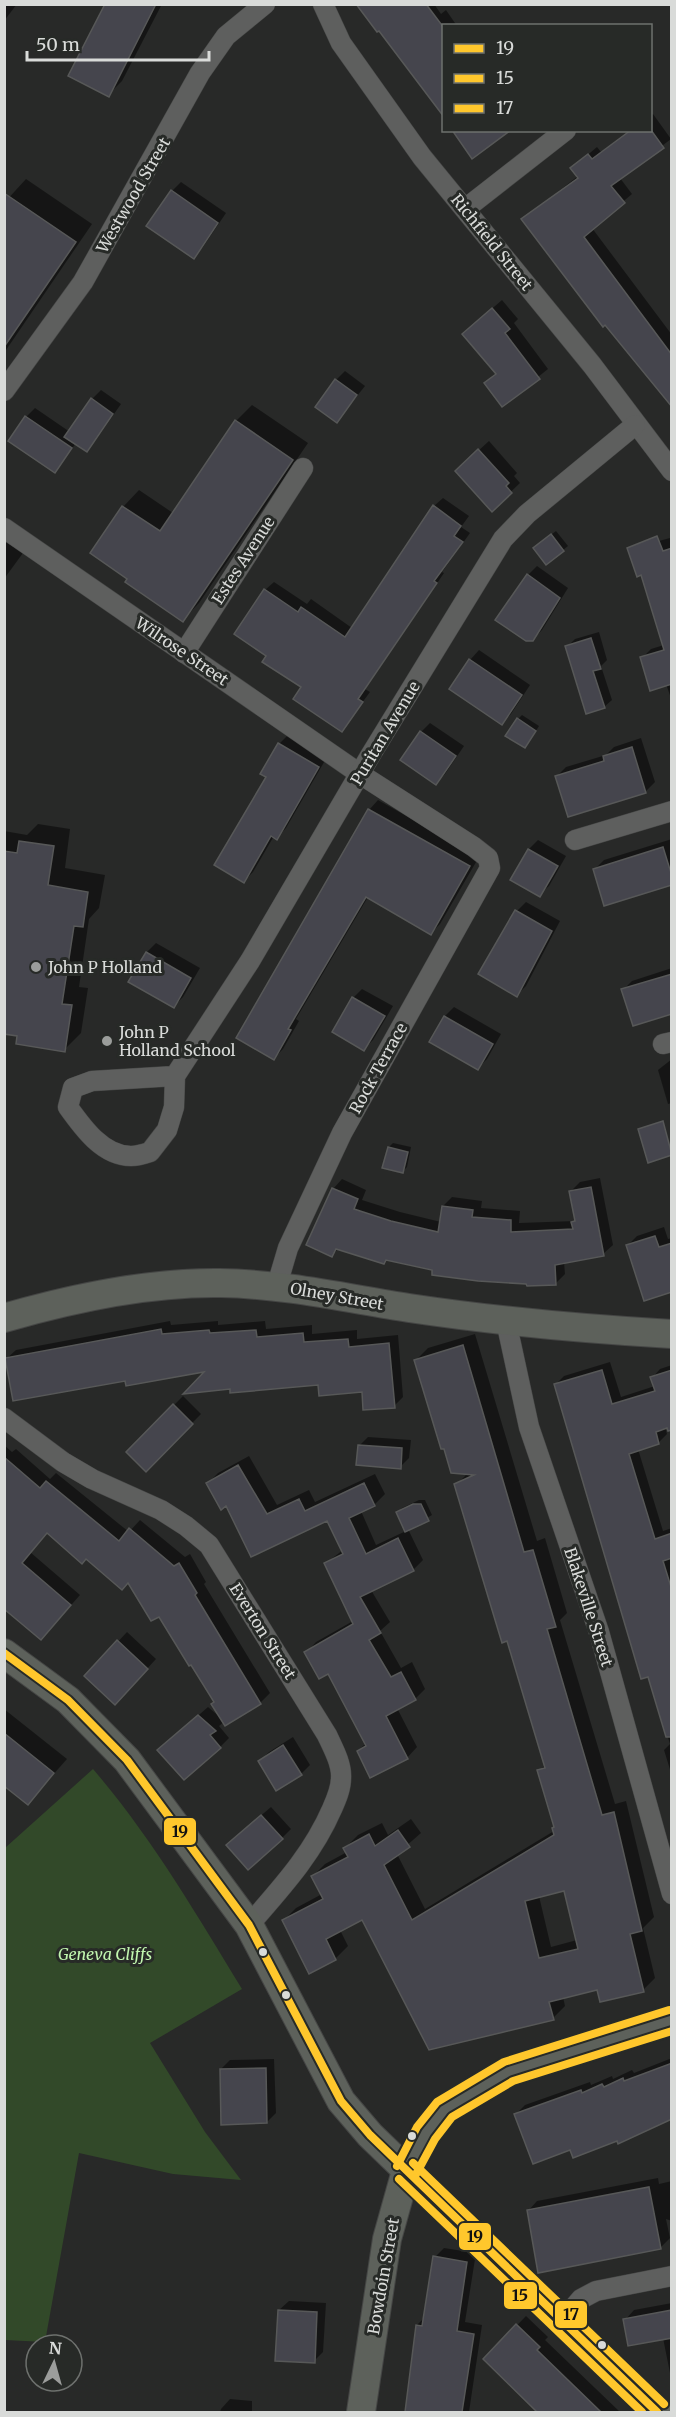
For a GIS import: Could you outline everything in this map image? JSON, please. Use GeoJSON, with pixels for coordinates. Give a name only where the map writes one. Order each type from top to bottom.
{"type":"FeatureCollection","features":[{"type":"Feature","properties":{"kind":"main road","name":"Olney Street"},"geometry":{"type":"LineString","coordinates":[[4,1318],[117,1292],[185,1284],[277,1285],[408,1308],[506,1321],[672,1334]]}},
{"type":"Feature","properties":{"kind":"main road"},"geometry":{"type":"LineString","coordinates":[[4,1653],[68,1700],[127,1760],[249,1925],[340,2101],[406,2171],[563,2319],[657,2412]]}},
{"type":"Feature","properties":{"kind":"main road","name":"Bowdoin Street"},"geometry":{"type":"LineString","coordinates":[[361,2412],[387,2239],[406,2171],[426,2133],[445,2109],[508,2071],[672,2020]]}},
{"type":"Feature","properties":{"kind":"street","name":"Westwood Street"},"geometry":{"type":"LineString","coordinates":[[4,391],[83,282],[201,73],[226,36],[265,4]]}},
{"type":"Feature","properties":{"kind":"street","name":"Richfield Street"},"geometry":{"type":"LineString","coordinates":[[323,4],[341,44],[422,157],[592,365],[635,425],[672,471]]}},
{"type":"Feature","properties":{"kind":"street"},"geometry":{"type":"LineString","coordinates":[[465,209],[563,132]]}},
{"type":"Feature","properties":{"kind":"street","name":"Puritan Avenue"},"geometry":{"type":"LineString","coordinates":[[175,1076],[250,961],[503,538],[527,514],[635,425]]}},
{"type":"Feature","properties":{"kind":"street","name":"Estes Avenue"},"geometry":{"type":"LineString","coordinates":[[184,653],[303,468]]}},
{"type":"Feature","properties":{"kind":"street","name":"Wilrose Street"},"geometry":{"type":"LineString","coordinates":[[4,528],[360,774],[488,858]]}},
{"type":"Feature","properties":{"kind":"street"},"geometry":{"type":"LineString","coordinates":[[575,840],[672,811]]}},
{"type":"Feature","properties":{"kind":"street","name":"Rock Terrace"},"geometry":{"type":"LineString","coordinates":[[277,1285],[288,1248],[342,1133],[490,868],[488,858]]}},
{"type":"Feature","properties":{"kind":"street"},"geometry":{"type":"LineString","coordinates":[[175,1076],[174,1107],[167,1130],[150,1152],[131,1156],[112,1152],[95,1140],[68,1107],[73,1088],[92,1081],[175,1076]]}},
{"type":"Feature","properties":{"kind":"street","name":"Blakeville Street"},"geometry":{"type":"LineString","coordinates":[[506,1321],[530,1427],[599,1632],[672,1894]]}},
{"type":"Feature","properties":{"kind":"street","name":"Everton Street"},"geometry":{"type":"LineString","coordinates":[[4,1418],[63,1462],[92,1479],[161,1510],[186,1526],[209,1545],[327,1735],[340,1765],[341,1778],[328,1818],[303,1863],[249,1925]]}},
{"type":"Feature","properties":{"kind":"street"},"geometry":{"type":"LineString","coordinates":[[563,2319],[581,2299],[596,2291],[672,2276]]}},
{"type":"Feature","properties":{"kind":"green space","name":"Geneva Cliffs"},"geometry":{"type":"Polygon","coordinates":[[[93,1769],[154,1849],[242,1989],[150,2043],[205,2132],[241,2180],[173,2174],[79,2153],[47,2333],[24,2333],[24,2341],[5,2340],[5,1848],[93,1769]]]}},
{"type":"Feature","properties":{"kind":"building"},"geometry":{"type":"Polygon","coordinates":[[[105,4],[156,4],[109,97],[68,76],[105,4]]]}},
{"type":"Feature","properties":{"kind":"building"},"geometry":{"type":"Polygon","coordinates":[[[356,4],[426,4],[442,25],[442,114],[379,31],[377,32],[356,4]]]}},
{"type":"Feature","properties":{"kind":"building"},"geometry":{"type":"Polygon","coordinates":[[[652,131],[664,148],[611,186],[625,203],[584,237],[672,355],[672,407],[605,325],[603,327],[521,219],[578,178],[570,168],[588,154],[592,159],[628,132],[652,131]]]}},
{"type":"Feature","properties":{"kind":"building"},"geometry":{"type":"Polygon","coordinates":[[[453,132],[508,132],[472,159],[453,132]]]}},
{"type":"Feature","properties":{"kind":"building"},"geometry":{"type":"Polygon","coordinates":[[[171,190],[218,223],[194,259],[146,226],[171,190]]]}},
{"type":"Feature","properties":{"kind":"building"},"geometry":{"type":"Polygon","coordinates":[[[4,193],[76,242],[4,347],[4,193]]]}},
{"type":"Feature","properties":{"kind":"building"},"geometry":{"type":"Polygon","coordinates":[[[492,308],[510,329],[505,333],[540,379],[502,407],[484,383],[496,374],[462,334],[492,308]]]}},
{"type":"Feature","properties":{"kind":"building"},"geometry":{"type":"Polygon","coordinates":[[[335,379],[357,395],[337,423],[315,407],[335,379]]]}},
{"type":"Feature","properties":{"kind":"building"},"geometry":{"type":"Polygon","coordinates":[[[91,398],[113,414],[87,452],[64,437],[91,398]]]}},
{"type":"Feature","properties":{"kind":"building"},"geometry":{"type":"Polygon","coordinates":[[[25,416],[72,448],[55,473],[8,441],[25,416]]]}},
{"type":"Feature","properties":{"kind":"building"},"geometry":{"type":"Polygon","coordinates":[[[235,420],[293,460],[183,622],[125,582],[127,579],[90,553],[122,506],[160,531],[235,420]]]}},
{"type":"Feature","properties":{"kind":"building"},"geometry":{"type":"Polygon","coordinates":[[[478,449],[509,483],[506,486],[512,493],[492,512],[455,471],[478,449]]]}},
{"type":"Feature","properties":{"kind":"building"},"geometry":{"type":"Polygon","coordinates":[[[433,505],[461,526],[454,536],[463,542],[434,581],[437,583],[358,699],[363,702],[342,732],[293,699],[301,687],[262,662],[266,656],[234,634],[264,589],[298,612],[301,607],[345,637],[433,505]]]}},
{"type":"Feature","properties":{"kind":"building"},"geometry":{"type":"Polygon","coordinates":[[[551,534],[564,551],[546,565],[533,548],[551,534]]]}},
{"type":"Feature","properties":{"kind":"building"},"geometry":{"type":"Polygon","coordinates":[[[657,536],[663,551],[672,548],[672,684],[650,691],[640,657],[664,650],[641,575],[637,577],[627,548],[657,536]]]}},
{"type":"Feature","properties":{"kind":"building"},"geometry":{"type":"Polygon","coordinates":[[[527,574],[560,598],[533,641],[526,641],[495,620],[527,574]]]}},
{"type":"Feature","properties":{"kind":"building"},"geometry":{"type":"Polygon","coordinates":[[[591,638],[601,669],[593,671],[605,708],[586,714],[565,646],[591,638]]]}},
{"type":"Feature","properties":{"kind":"building"},"geometry":{"type":"Polygon","coordinates":[[[469,659],[522,695],[502,725],[449,689],[469,659]]]}},
{"type":"Feature","properties":{"kind":"building"},"geometry":{"type":"Polygon","coordinates":[[[517,718],[536,731],[525,748],[505,736],[517,718]]]}},
{"type":"Feature","properties":{"kind":"building"},"geometry":{"type":"Polygon","coordinates":[[[420,731],[456,756],[436,785],[400,760],[420,731]]]}},
{"type":"Feature","properties":{"kind":"building"},"geometry":{"type":"Polygon","coordinates":[[[278,743],[319,767],[277,840],[271,836],[244,883],[214,865],[266,777],[260,774],[278,743]]]}},
{"type":"Feature","properties":{"kind":"building"},"geometry":{"type":"Polygon","coordinates":[[[632,747],[646,793],[568,817],[555,776],[604,761],[603,756],[632,747]]]}},
{"type":"Feature","properties":{"kind":"building"},"geometry":{"type":"Polygon","coordinates":[[[368,809],[470,866],[431,935],[366,897],[288,1029],[291,1030],[274,1060],[236,1038],[368,809]]]}},
{"type":"Feature","properties":{"kind":"building","name":"John P Holland"},"geometry":{"type":"Polygon","coordinates":[[[19,841],[54,846],[48,885],[88,892],[83,927],[74,926],[62,1004],[72,1005],[65,1052],[16,1044],[17,1036],[4,1034],[4,851],[17,853],[19,841]]]}},
{"type":"Feature","properties":{"kind":"building"},"geometry":{"type":"Polygon","coordinates":[[[663,847],[672,876],[672,885],[604,906],[593,869],[663,847]]]}},
{"type":"Feature","properties":{"kind":"building"},"geometry":{"type":"Polygon","coordinates":[[[528,849],[558,866],[540,897],[510,880],[528,849]]]}},
{"type":"Feature","properties":{"kind":"building"},"geometry":{"type":"Polygon","coordinates":[[[515,910],[552,931],[517,997],[478,974],[515,910]]]}},
{"type":"Feature","properties":{"kind":"building"},"geometry":{"type":"Polygon","coordinates":[[[146,952],[191,978],[174,1008],[128,982],[146,952]]]}},
{"type":"Feature","properties":{"kind":"building"},"geometry":{"type":"Polygon","coordinates":[[[672,974],[672,1014],[633,1026],[621,989],[672,974]]]}},
{"type":"Feature","properties":{"kind":"building"},"geometry":{"type":"Polygon","coordinates":[[[352,997],[385,1016],[364,1051],[332,1032],[352,997]]]}},
{"type":"Feature","properties":{"kind":"building"},"geometry":{"type":"Polygon","coordinates":[[[444,1016],[493,1044],[478,1070],[429,1042],[444,1016]]]}},
{"type":"Feature","properties":{"kind":"building"},"geometry":{"type":"Polygon","coordinates":[[[663,1121],[672,1155],[648,1163],[638,1129],[663,1121]]]}},
{"type":"Feature","properties":{"kind":"building"},"geometry":{"type":"Polygon","coordinates":[[[388,1147],[408,1152],[403,1173],[382,1168],[388,1147]]]}},
{"type":"Feature","properties":{"kind":"building"},"geometry":{"type":"Polygon","coordinates":[[[591,1187],[604,1256],[555,1265],[556,1285],[527,1286],[526,1284],[432,1275],[432,1270],[386,1260],[384,1264],[336,1249],[332,1257],[306,1245],[332,1188],[358,1199],[354,1209],[391,1221],[438,1232],[442,1206],[473,1210],[472,1217],[511,1220],[511,1232],[573,1229],[571,1222],[575,1221],[569,1191],[591,1187]]]}},
{"type":"Feature","properties":{"kind":"building"},"geometry":{"type":"Polygon","coordinates":[[[655,1236],[659,1247],[672,1243],[672,1292],[644,1301],[626,1245],[655,1236]]]}},
{"type":"Feature","properties":{"kind":"building"},"geometry":{"type":"Polygon","coordinates":[[[161,1329],[162,1334],[209,1330],[210,1333],[256,1330],[257,1337],[303,1333],[304,1342],[348,1339],[349,1347],[389,1343],[395,1408],[363,1410],[362,1392],[319,1396],[318,1385],[230,1393],[230,1389],[183,1394],[204,1372],[126,1386],[125,1381],[13,1401],[5,1358],[161,1329]]]}},
{"type":"Feature","properties":{"kind":"building"},"geometry":{"type":"Polygon","coordinates":[[[463,1345],[524,1552],[533,1550],[556,1627],[547,1629],[602,1815],[614,1812],[642,1931],[630,1934],[644,1992],[600,2002],[597,1990],[549,2002],[554,2020],[429,2050],[362,1920],[326,1939],[336,1960],[309,1974],[282,1920],[323,1899],[311,1876],[348,1857],[343,1848],[369,1834],[375,1846],[398,1830],[410,1847],[384,1865],[412,1920],[554,1835],[552,1828],[554,1827],[537,1770],[545,1768],[507,1641],[502,1643],[454,1484],[474,1475],[451,1473],[444,1449],[441,1449],[414,1360],[463,1345]],[[564,1891],[525,1901],[539,1958],[578,1949],[564,1891]]]}},
{"type":"Feature","properties":{"kind":"building"},"geometry":{"type":"Polygon","coordinates":[[[602,1370],[612,1404],[655,1391],[650,1377],[672,1370],[672,1430],[668,1431],[667,1428],[656,1432],[659,1444],[629,1454],[655,1539],[672,1533],[672,1558],[663,1561],[672,1590],[672,1737],[666,1737],[648,1677],[641,1679],[554,1384],[602,1370]]]}},
{"type":"Feature","properties":{"kind":"building"},"geometry":{"type":"Polygon","coordinates":[[[173,1404],[193,1424],[146,1472],[126,1452],[173,1404]]]}},
{"type":"Feature","properties":{"kind":"building"},"geometry":{"type":"Polygon","coordinates":[[[358,1445],[402,1448],[401,1469],[356,1465],[358,1445]]]}},
{"type":"Feature","properties":{"kind":"building"},"geometry":{"type":"Polygon","coordinates":[[[4,1457],[40,1488],[46,1481],[119,1541],[129,1528],[174,1566],[179,1563],[197,1593],[195,1595],[261,1704],[225,1726],[211,1704],[214,1702],[159,1617],[151,1621],[128,1583],[122,1590],[86,1559],[82,1564],[47,1533],[22,1563],[71,1605],[41,1640],[4,1609],[4,1457]]]}},
{"type":"Feature","properties":{"kind":"building"},"geometry":{"type":"Polygon","coordinates":[[[238,1465],[267,1514],[299,1499],[305,1511],[364,1483],[375,1506],[349,1518],[366,1554],[398,1538],[414,1571],[360,1597],[381,1633],[369,1640],[391,1677],[401,1672],[416,1700],[386,1716],[408,1759],[370,1778],[357,1751],[366,1746],[328,1674],[319,1679],[304,1652],[353,1624],[324,1563],[343,1554],[327,1521],[251,1557],[226,1506],[221,1510],[206,1483],[238,1465]]]}},
{"type":"Feature","properties":{"kind":"building"},"geometry":{"type":"Polygon","coordinates":[[[413,1504],[421,1504],[429,1521],[405,1532],[396,1512],[413,1504]]]}},
{"type":"Feature","properties":{"kind":"building"},"geometry":{"type":"Polygon","coordinates":[[[117,1640],[148,1669],[115,1705],[84,1676],[117,1640]]]}},
{"type":"Feature","properties":{"kind":"building"},"geometry":{"type":"Polygon","coordinates":[[[198,1715],[216,1731],[210,1735],[221,1748],[184,1780],[157,1750],[198,1715]]]}},
{"type":"Feature","properties":{"kind":"building"},"geometry":{"type":"Polygon","coordinates":[[[4,1733],[54,1773],[28,1805],[4,1786],[4,1733]]]}},
{"type":"Feature","properties":{"kind":"building"},"geometry":{"type":"Polygon","coordinates":[[[283,1745],[302,1775],[276,1791],[258,1761],[283,1745]]]}},
{"type":"Feature","properties":{"kind":"building"},"geometry":{"type":"Polygon","coordinates":[[[261,1815],[283,1839],[248,1870],[226,1845],[261,1815]]]}},
{"type":"Feature","properties":{"kind":"building"},"geometry":{"type":"Polygon","coordinates":[[[672,2063],[672,2119],[618,2144],[617,2141],[573,2158],[570,2150],[533,2164],[514,2114],[581,2090],[582,2093],[602,2084],[604,2087],[623,2078],[624,2081],[672,2063]]]}},
{"type":"Feature","properties":{"kind":"building"},"geometry":{"type":"Polygon","coordinates":[[[266,2068],[267,2123],[221,2125],[220,2069],[266,2068]]]}},
{"type":"Feature","properties":{"kind":"building"},"geometry":{"type":"Polygon","coordinates":[[[649,2187],[661,2249],[538,2273],[527,2210],[649,2187]]]}},
{"type":"Feature","properties":{"kind":"building"},"geometry":{"type":"Polygon","coordinates":[[[433,2256],[467,2262],[457,2331],[474,2334],[462,2412],[405,2412],[416,2325],[422,2326],[433,2256]]]}},
{"type":"Feature","properties":{"kind":"building"},"geometry":{"type":"Polygon","coordinates":[[[278,2310],[317,2312],[315,2363],[275,2361],[278,2310]]]}},
{"type":"Feature","properties":{"kind":"building"},"geometry":{"type":"Polygon","coordinates":[[[672,2310],[672,2338],[628,2346],[623,2319],[672,2310]]]}},
{"type":"Feature","properties":{"kind":"building"},"geometry":{"type":"Polygon","coordinates":[[[516,2324],[540,2347],[537,2350],[601,2412],[537,2412],[483,2359],[516,2324]]]}},
{"type":"Feature","properties":{"kind":"transit line","name":"19"},"geometry":{"type":"LineString","coordinates":[[4,1653],[68,1700],[127,1760],[249,1925],[341,2101],[370,2135],[657,2412]]}},
{"type":"Feature","properties":{"kind":"transit line","name":"17"},"geometry":{"type":"LineString","coordinates":[[397,2166],[417,2127],[437,2102],[504,2062],[669,2010]]}},
{"type":"Feature","properties":{"kind":"transit line","name":"15"},"geometry":{"type":"LineString","coordinates":[[415,2176],[435,2139],[452,2117],[513,2081],[672,2031]]}},
{"type":"Feature","properties":{"kind":"transit line","name":"17"},"geometry":{"type":"LineString","coordinates":[[413,2163],[664,2404]]}},
{"type":"Feature","properties":{"kind":"transit line","name":"15"},"geometry":{"type":"LineString","coordinates":[[399,2179],[642,2412]]}},
{"type":"Feature","properties":{"kind":"place","name":"John P Holland"},"geometry":{"type":"Point","coordinates":[36,967]}},
{"type":"Feature","properties":{"kind":"place","name":"John P Holland School"},"geometry":{"type":"Point","coordinates":[107,1041]}}]}
